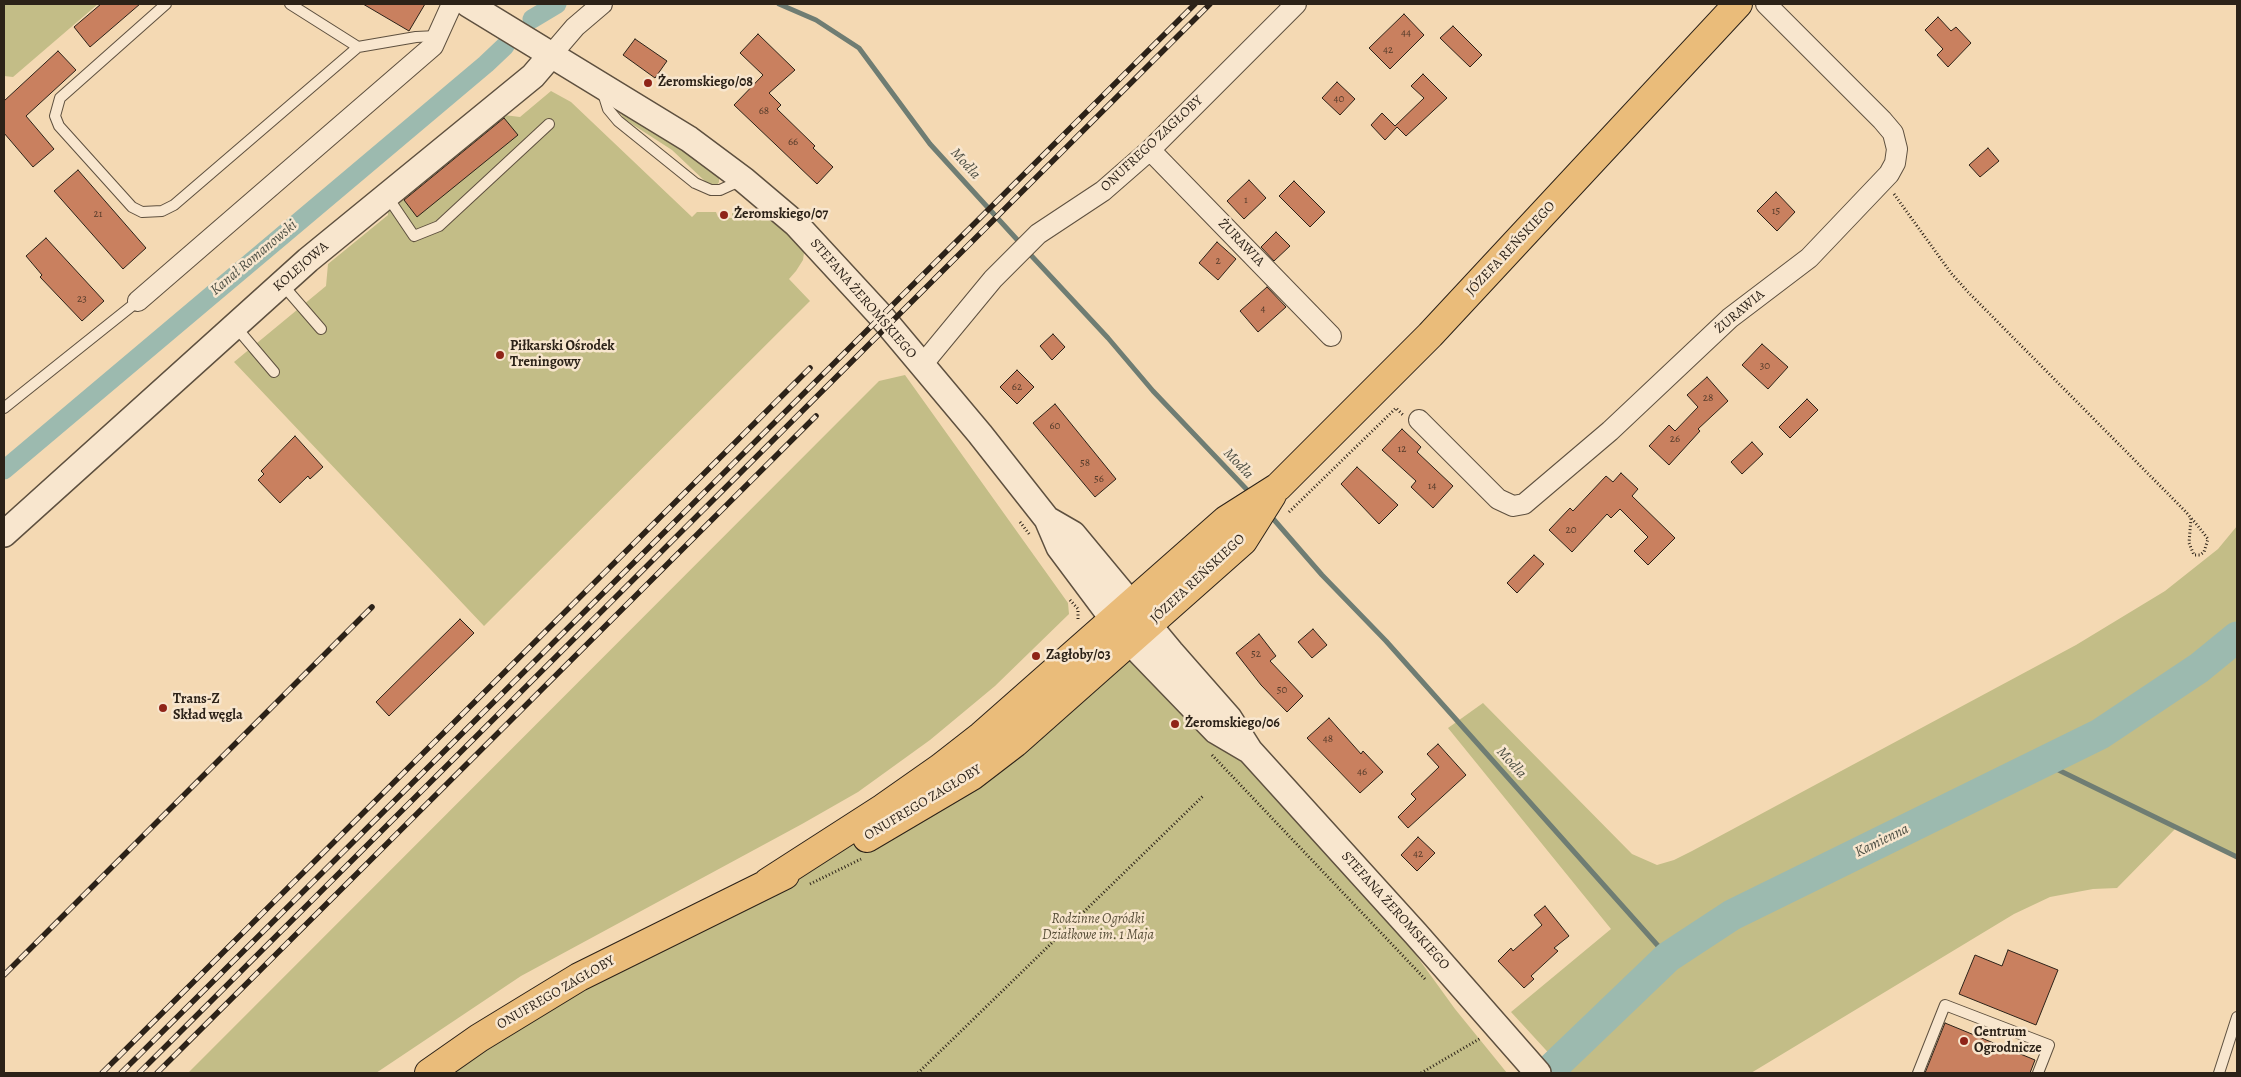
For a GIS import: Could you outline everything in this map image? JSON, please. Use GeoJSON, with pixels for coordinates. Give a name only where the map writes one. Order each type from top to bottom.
{"type":"FeatureCollection","features":[{"type":"Feature","properties":{"kind":"main road","name":"JÓZEFA REŃSKIEGO"},"geometry":{"type":"LineString","coordinates":[[1140,634],[1243,541],[1288,495],[1430,336],[1738,4]]}},
{"type":"Feature","properties":{"kind":"main road","name":"JÓZEFA REŃSKIEGO"},"geometry":{"type":"LineString","coordinates":[[1122,612],[1226,520],[1288,495]]}},
{"type":"Feature","properties":{"kind":"main road","name":"ONUFREGO ZAGŁOBY"},"geometry":{"type":"LineString","coordinates":[[768,882],[883,808],[940,768],[981,736],[1122,612]]}},
{"type":"Feature","properties":{"kind":"main road","name":"ONUFREGO ZAGŁOBY"},"geometry":{"type":"LineString","coordinates":[[429,1073],[479,1038],[579,977],[768,882],[840,851],[876,833],[972,776],[1022,737],[1140,634]]}},
{"type":"Feature","properties":{"kind":"street"},"geometry":{"type":"LineString","coordinates":[[138,301],[433,46],[452,4]]}},
{"type":"Feature","properties":{"kind":"street","name":"STEFANA ŻEROMSKIEGO"},"geometry":{"type":"LineString","coordinates":[[468,4],[689,139],[744,180],[796,224],[826,254],[922,365],[1046,519],[1073,534],[1122,612],[1216,732],[1250,751],[1416,934],[1497,1036],[1538,1073]]}},
{"type":"Feature","properties":{"kind":"street","name":"KOLEJOWA"},"geometry":{"type":"LineString","coordinates":[[4,534],[281,284],[533,76],[575,27],[602,4]]}},
{"type":"Feature","properties":{"kind":"street","name":"ONUFREGO ZAGŁOBY"},"geometry":{"type":"LineString","coordinates":[[922,365],[993,278],[1010,261],[1038,234],[1103,192],[1150,150],[1296,4]]}},
{"type":"Feature","properties":{"kind":"street","name":"ŻURAWIA"},"geometry":{"type":"LineString","coordinates":[[1419,420],[1498,500],[1513,506],[1524,504],[1610,431],[1730,318],[1809,258],[1882,181],[1895,162],[1897,149],[1893,133],[1766,4]]}},
{"type":"Feature","properties":{"kind":"street","name":"ŻURAWIA"},"geometry":{"type":"LineString","coordinates":[[1150,150],[1331,336]]}},
{"type":"Feature","properties":{"kind":"lane"},"geometry":{"type":"LineString","coordinates":[[166,4],[60,98],[55,116],[59,126],[132,207],[142,212],[162,211],[174,205],[358,47],[416,37],[437,36]]}},
{"type":"Feature","properties":{"kind":"lane"},"geometry":{"type":"LineString","coordinates":[[290,4],[358,47]]}},
{"type":"Feature","properties":{"kind":"lane"},"geometry":{"type":"LineString","coordinates":[[387,195],[414,236],[439,226],[549,124]]}},
{"type":"Feature","properties":{"kind":"lane"},"geometry":{"type":"LineString","coordinates":[[281,284],[321,329]]}},
{"type":"Feature","properties":{"kind":"lane"},"geometry":{"type":"LineString","coordinates":[[4,408],[138,301]]}},
{"type":"Feature","properties":{"kind":"lane"},"geometry":{"type":"LineString","coordinates":[[235,326],[274,372]]}},
{"type":"Feature","properties":{"kind":"lane"},"geometry":{"type":"LineString","coordinates":[[1918,1073],[1944,1005],[2049,1045],[2038,1073]]}},
{"type":"Feature","properties":{"kind":"lane"},"geometry":{"type":"LineString","coordinates":[[2220,1073],[2237,1017]]}},
{"type":"Feature","properties":{"kind":"path"},"geometry":{"type":"LineString","coordinates":[[1882,181],[1904,207],[1951,273],[2191,518],[2208,539],[2204,552],[2200,555],[2194,555],[2188,543],[2191,518]]}},
{"type":"Feature","properties":{"kind":"path"},"geometry":{"type":"LineString","coordinates":[[1288,495],[1396,408],[1410,420],[1419,420]]}},
{"type":"Feature","properties":{"kind":"path"},"geometry":{"type":"LineString","coordinates":[[1209,752],[1430,983]]}},
{"type":"Feature","properties":{"kind":"path"},"geometry":{"type":"LineString","coordinates":[[918,1073],[1204,795]]}},
{"type":"Feature","properties":{"kind":"path"},"geometry":{"type":"LineString","coordinates":[[1421,1073],[1497,1036]]}},
{"type":"Feature","properties":{"kind":"green space"},"geometry":{"type":"Polygon","coordinates":[[[4,4],[98,4],[13,77],[4,76],[4,4]]]}},
{"type":"Feature","properties":{"kind":"green space","name":"Piłkarski Ośrodek Treningowy"},"geometry":{"type":"Polygon","coordinates":[[[551,91],[571,102],[692,217],[697,212],[716,212],[718,217],[732,218],[732,213],[749,213],[758,220],[765,213],[797,242],[804,253],[803,260],[789,279],[810,301],[484,626],[234,362],[326,286],[328,264],[388,215],[388,210],[504,115],[520,117],[551,91]]]}},
{"type":"Feature","properties":{"kind":"green space"},"geometry":{"type":"Polygon","coordinates":[[[619,111],[684,150],[719,175],[717,185],[708,184],[672,150],[624,119],[619,111]]]}},
{"type":"Feature","properties":{"kind":"green space"},"geometry":{"type":"Polygon","coordinates":[[[905,375],[1068,603],[1069,614],[995,686],[930,740],[858,792],[521,976],[376,1073],[188,1073],[879,381],[905,375]]]}},
{"type":"Feature","properties":{"kind":"green space"},"geometry":{"type":"Polygon","coordinates":[[[2237,526],[2237,857],[2177,827],[2117,888],[2093,889],[2050,897],[2014,914],[1751,1073],[1567,1073],[1511,1012],[1611,929],[1448,728],[1483,703],[1632,854],[1657,865],[1674,860],[1692,851],[2076,645],[2165,591],[2218,549],[2237,526]]]}},
{"type":"Feature","properties":{"kind":"green space","name":"Rodzinne Ogródki Działkowe im. 1 Maja"},"geometry":{"type":"Polygon","coordinates":[[[1130,642],[1216,731],[1400,933],[1455,1009],[1507,1073],[429,1073],[579,977],[876,833],[1130,642]]]}},
{"type":"Feature","properties":{"kind":"building"},"geometry":{"type":"Polygon","coordinates":[[[101,4],[140,4],[90,47],[74,27],[101,4]]]}},
{"type":"Feature","properties":{"kind":"building"},"geometry":{"type":"Polygon","coordinates":[[[363,4],[425,4],[409,31],[363,4]]]}},
{"type":"Feature","properties":{"kind":"building"},"geometry":{"type":"Polygon","coordinates":[[[1404,14],[1424,35],[1390,69],[1369,48],[1404,14]]]}},
{"type":"Feature","properties":{"kind":"building"},"geometry":{"type":"Polygon","coordinates":[[[1938,17],[1951,31],[1956,27],[1971,43],[1948,67],[1937,55],[1943,49],[1925,30],[1938,17]]]}},
{"type":"Feature","properties":{"kind":"building"},"geometry":{"type":"Polygon","coordinates":[[[1453,26],[1482,55],[1470,67],[1440,38],[1453,26]]]}},
{"type":"Feature","properties":{"kind":"building"},"geometry":{"type":"Polygon","coordinates":[[[758,34],[795,70],[769,93],[781,105],[777,109],[815,146],[813,148],[833,167],[817,184],[734,105],[763,75],[740,53],[758,34]]]}},
{"type":"Feature","properties":{"kind":"building"},"geometry":{"type":"Polygon","coordinates":[[[635,39],[667,61],[655,78],[623,55],[635,39]]]}},
{"type":"Feature","properties":{"kind":"building"},"geometry":{"type":"Polygon","coordinates":[[[58,51],[76,70],[26,116],[54,149],[33,167],[4,133],[4,101],[58,51]]]}},
{"type":"Feature","properties":{"kind":"building"},"geometry":{"type":"Polygon","coordinates":[[[1423,74],[1447,98],[1406,136],[1397,127],[1385,140],[1371,125],[1382,113],[1395,126],[1424,98],[1411,86],[1423,74]]]}},
{"type":"Feature","properties":{"kind":"building"},"geometry":{"type":"Polygon","coordinates":[[[1337,82],[1355,99],[1340,115],[1322,98],[1337,82]]]}},
{"type":"Feature","properties":{"kind":"building"},"geometry":{"type":"Polygon","coordinates":[[[504,118],[518,135],[417,217],[404,200],[504,118]]]}},
{"type":"Feature","properties":{"kind":"building"},"geometry":{"type":"Polygon","coordinates":[[[1988,148],[1999,161],[1980,177],[1969,165],[1988,148]]]}},
{"type":"Feature","properties":{"kind":"building"},"geometry":{"type":"Polygon","coordinates":[[[78,170],[146,248],[123,269],[54,191],[78,170]]]}},
{"type":"Feature","properties":{"kind":"building"},"geometry":{"type":"Polygon","coordinates":[[[1249,180],[1266,198],[1244,219],[1227,201],[1249,180]]]}},
{"type":"Feature","properties":{"kind":"building"},"geometry":{"type":"Polygon","coordinates":[[[1294,181],[1325,212],[1310,227],[1279,196],[1294,181]]]}},
{"type":"Feature","properties":{"kind":"building"},"geometry":{"type":"Polygon","coordinates":[[[1776,192],[1795,212],[1777,231],[1757,211],[1776,192]]]}},
{"type":"Feature","properties":{"kind":"building"},"geometry":{"type":"Polygon","coordinates":[[[1276,232],[1290,246],[1274,261],[1261,247],[1276,232]]]}},
{"type":"Feature","properties":{"kind":"building"},"geometry":{"type":"Polygon","coordinates":[[[46,238],[104,301],[82,321],[40,277],[42,275],[26,256],[46,238]]]}},
{"type":"Feature","properties":{"kind":"building"},"geometry":{"type":"Polygon","coordinates":[[[1217,242],[1236,259],[1218,280],[1199,263],[1217,242]]]}},
{"type":"Feature","properties":{"kind":"building"},"geometry":{"type":"Polygon","coordinates":[[[1267,287],[1286,307],[1258,332],[1240,311],[1267,287]]]}},
{"type":"Feature","properties":{"kind":"building"},"geometry":{"type":"Polygon","coordinates":[[[1053,334],[1065,347],[1052,360],[1040,346],[1053,334]]]}},
{"type":"Feature","properties":{"kind":"building"},"geometry":{"type":"Polygon","coordinates":[[[1762,344],[1788,367],[1768,389],[1742,365],[1762,344]]]}},
{"type":"Feature","properties":{"kind":"building"},"geometry":{"type":"Polygon","coordinates":[[[1017,370],[1034,387],[1017,404],[1000,387],[1017,370]]]}},
{"type":"Feature","properties":{"kind":"building"},"geometry":{"type":"Polygon","coordinates":[[[1707,377],[1728,401],[1698,429],[1700,431],[1669,465],[1649,446],[1669,425],[1675,431],[1698,407],[1687,395],[1707,377]]]}},
{"type":"Feature","properties":{"kind":"building"},"geometry":{"type":"Polygon","coordinates":[[[1807,399],[1818,410],[1790,438],[1779,427],[1807,399]]]}},
{"type":"Feature","properties":{"kind":"building"},"geometry":{"type":"Polygon","coordinates":[[[1055,404],[1116,479],[1095,497],[1033,423],[1055,404]]]}},
{"type":"Feature","properties":{"kind":"building"},"geometry":{"type":"Polygon","coordinates":[[[1402,429],[1421,447],[1417,452],[1453,486],[1433,508],[1411,487],[1416,481],[1382,450],[1402,429]]]}},
{"type":"Feature","properties":{"kind":"building"},"geometry":{"type":"Polygon","coordinates":[[[295,436],[323,467],[310,479],[308,476],[280,503],[258,480],[264,474],[261,471],[295,436]]]}},
{"type":"Feature","properties":{"kind":"building"},"geometry":{"type":"Polygon","coordinates":[[[1752,442],[1763,454],[1742,474],[1731,462],[1752,442]]]}},
{"type":"Feature","properties":{"kind":"building"},"geometry":{"type":"Polygon","coordinates":[[[1357,467],[1398,505],[1379,524],[1341,484],[1357,467]]]}},
{"type":"Feature","properties":{"kind":"building"},"geometry":{"type":"Polygon","coordinates":[[[1621,473],[1638,489],[1632,496],[1675,538],[1648,565],[1634,551],[1648,537],[1620,509],[1611,518],[1607,514],[1572,552],[1549,530],[1570,508],[1573,511],[1606,476],[1613,482],[1621,473]]]}},
{"type":"Feature","properties":{"kind":"building"},"geometry":{"type":"Polygon","coordinates":[[[1534,555],[1544,564],[1517,593],[1507,583],[1534,555]]]}},
{"type":"Feature","properties":{"kind":"building"},"geometry":{"type":"Polygon","coordinates":[[[460,619],[474,633],[389,716],[376,702],[460,619]]]}},
{"type":"Feature","properties":{"kind":"building"},"geometry":{"type":"Polygon","coordinates":[[[1313,629],[1327,645],[1312,658],[1298,642],[1313,629]]]}},
{"type":"Feature","properties":{"kind":"building"},"geometry":{"type":"Polygon","coordinates":[[[1259,634],[1276,656],[1270,661],[1303,696],[1287,712],[1261,685],[1236,653],[1259,634]]]}},
{"type":"Feature","properties":{"kind":"building"},"geometry":{"type":"Polygon","coordinates":[[[1329,718],[1361,754],[1363,751],[1383,772],[1360,793],[1307,738],[1329,718]]]}},
{"type":"Feature","properties":{"kind":"building"},"geometry":{"type":"Polygon","coordinates":[[[1438,744],[1466,775],[1408,828],[1398,817],[1416,799],[1411,794],[1439,767],[1427,754],[1438,744]]]}},
{"type":"Feature","properties":{"kind":"building"},"geometry":{"type":"Polygon","coordinates":[[[1418,837],[1435,853],[1417,871],[1401,855],[1418,837]]]}},
{"type":"Feature","properties":{"kind":"building"},"geometry":{"type":"Polygon","coordinates":[[[1545,906],[1569,936],[1554,948],[1558,951],[1531,976],[1534,979],[1524,988],[1498,961],[1511,948],[1513,951],[1542,925],[1534,915],[1545,906]]]}},
{"type":"Feature","properties":{"kind":"building"},"geometry":{"type":"Polygon","coordinates":[[[2008,950],[2058,970],[2036,1025],[1959,994],[1975,955],[2002,966],[2008,950]]]}},
{"type":"Feature","properties":{"kind":"building","name":"Centrum Ogrodnicze"},"geometry":{"type":"Polygon","coordinates":[[[1945,1023],[2035,1060],[2030,1073],[1925,1073],[1945,1023]]]}},
{"type":"Feature","properties":{"kind":"waterway","name":"Kanał Romanowski"},"geometry":{"type":"LineString","coordinates":[[532,19],[557,4]]}},
{"type":"Feature","properties":{"kind":"waterway","name":"Modła"},"geometry":{"type":"LineString","coordinates":[[779,4],[816,20],[859,48],[930,144],[1022,245]]}},
{"type":"Feature","properties":{"kind":"waterway","name":"Kanał Romanowski"},"geometry":{"type":"LineString","coordinates":[[4,470],[505,46]]}},
{"type":"Feature","properties":{"kind":"waterway","name":"Modła"},"geometry":{"type":"LineString","coordinates":[[1027,251],[1108,338],[1153,391],[1252,495]]}},
{"type":"Feature","properties":{"kind":"waterway","name":"Modła"},"geometry":{"type":"LineString","coordinates":[[1269,514],[1322,575],[1386,641],[1668,957]]}},
{"type":"Feature","properties":{"kind":"waterway","name":"Kamienna"},"geometry":{"type":"LineString","coordinates":[[1547,1073],[1668,957],[1732,915],[2100,734],[2199,668],[2237,637]]}},
{"type":"Feature","properties":{"kind":"waterway"},"geometry":{"type":"LineString","coordinates":[[2042,762],[2237,857]]}},
{"type":"Feature","properties":{"kind":"railway"},"geometry":{"type":"LineString","coordinates":[[121,1073],[1195,4]]}},
{"type":"Feature","properties":{"kind":"railway"},"geometry":{"type":"LineString","coordinates":[[139,1073],[1210,4]]}},
{"type":"Feature","properties":{"kind":"railway"},"geometry":{"type":"LineString","coordinates":[[102,1073],[810,368]]}},
{"type":"Feature","properties":{"kind":"railway"},"geometry":{"type":"LineString","coordinates":[[157,1073],[816,416]]}},
{"type":"Feature","properties":{"kind":"railway"},"geometry":{"type":"LineString","coordinates":[[4,975],[372,607]]}},
{"type":"Feature","properties":{"kind":"place","name":"Żeromskiego/08"},"geometry":{"type":"Point","coordinates":[648,83]}},
{"type":"Feature","properties":{"kind":"place","name":"Żeromskiego/07"},"geometry":{"type":"Point","coordinates":[724,215]}},
{"type":"Feature","properties":{"kind":"place","name":"Piłkarski Ośrodek Treningowy"},"geometry":{"type":"Point","coordinates":[500,355]}},
{"type":"Feature","properties":{"kind":"place","name":"Zagłoby/03"},"geometry":{"type":"Point","coordinates":[1036,656]}},
{"type":"Feature","properties":{"kind":"place","name":"Trans-Z Skład węgla"},"geometry":{"type":"Point","coordinates":[163,708]}},
{"type":"Feature","properties":{"kind":"place","name":"Żeromskiego/06"},"geometry":{"type":"Point","coordinates":[1175,724]}},
{"type":"Feature","properties":{"kind":"place","name":"Centrum Ogrodnicze"},"geometry":{"type":"Point","coordinates":[1964,1041]}}]}
